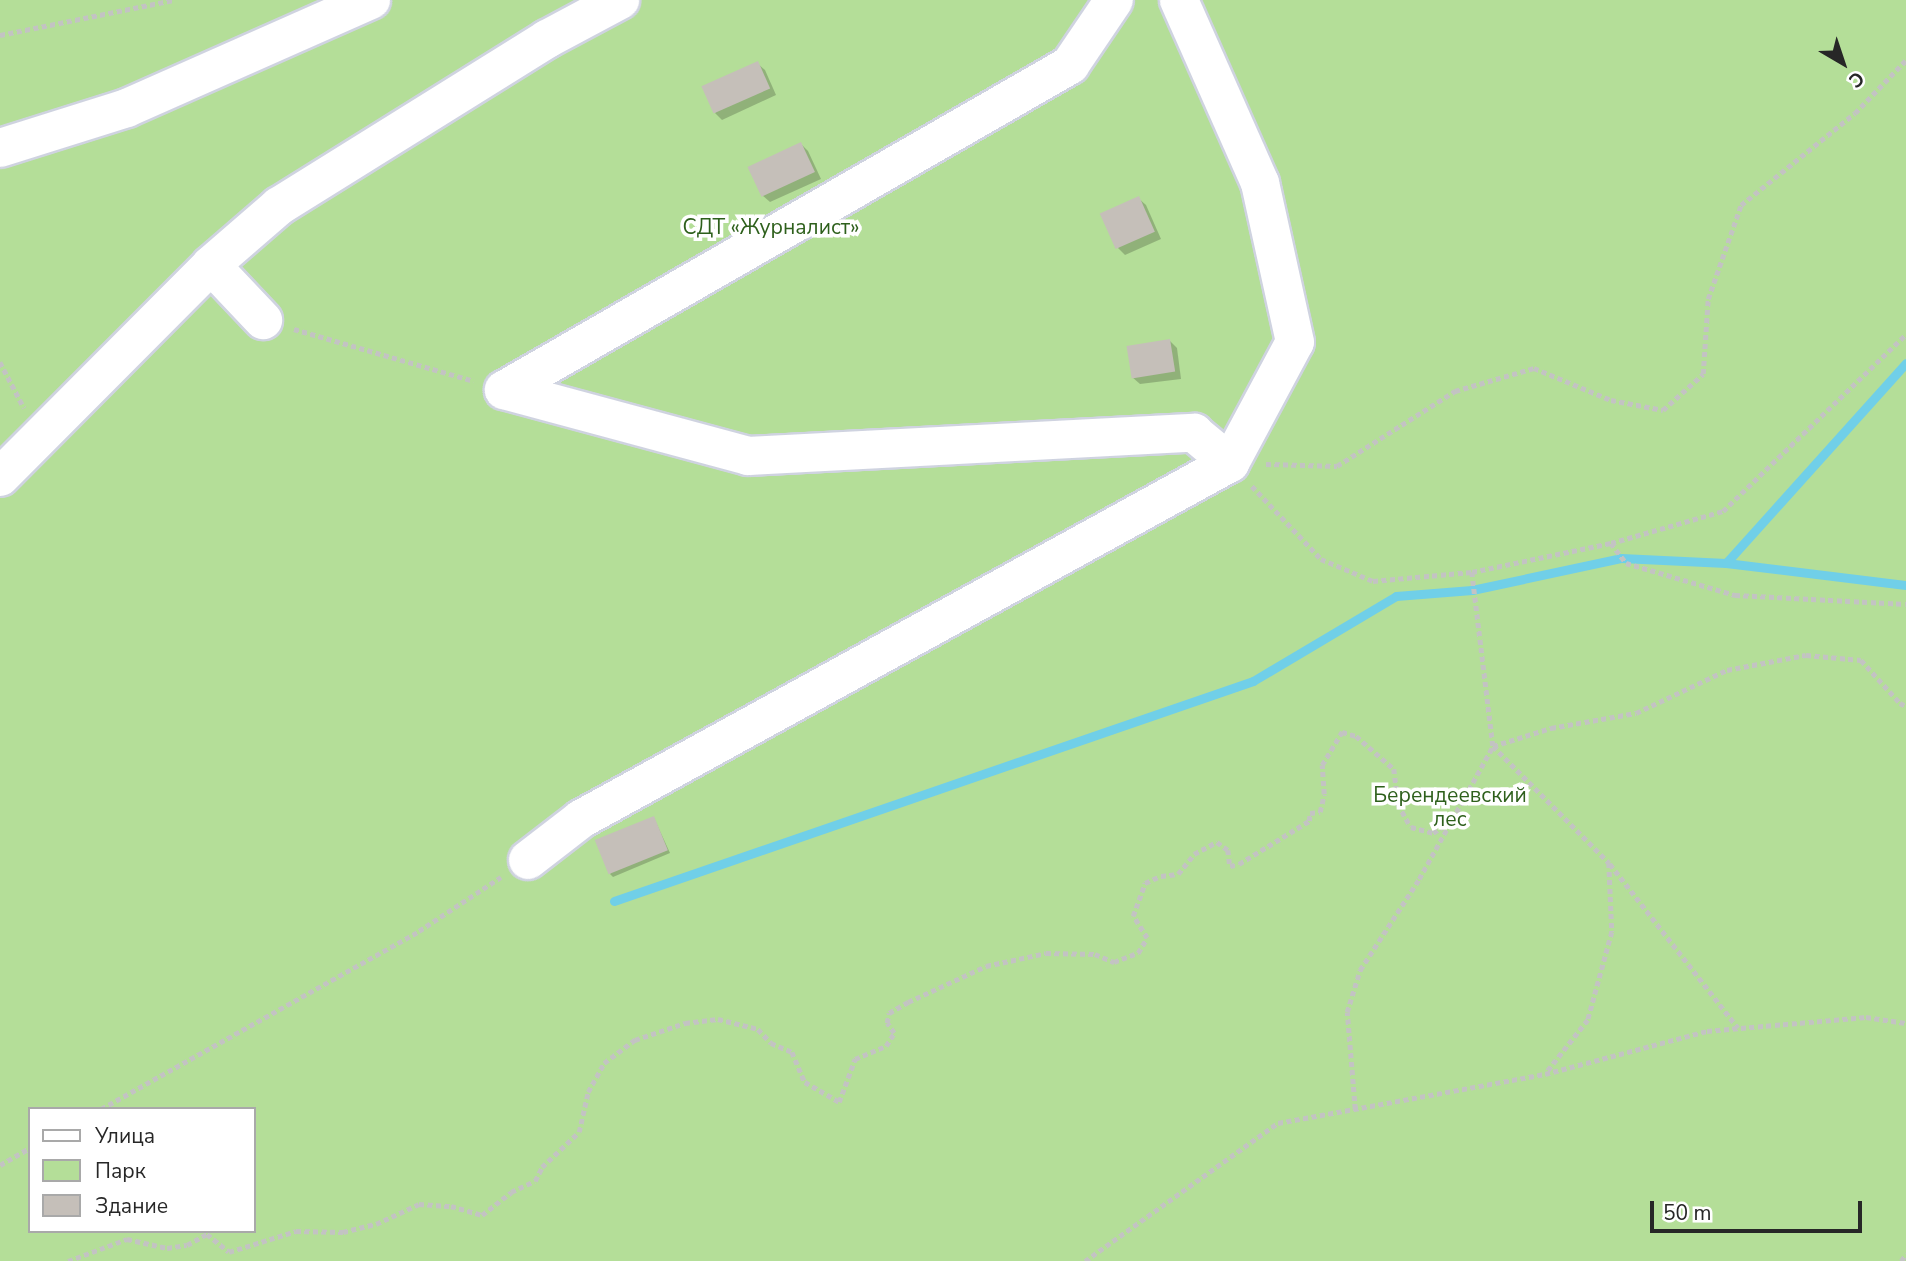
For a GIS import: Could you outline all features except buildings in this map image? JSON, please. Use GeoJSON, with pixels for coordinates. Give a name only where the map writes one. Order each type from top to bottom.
{"type":"FeatureCollection","features":[{"type":"Feature","properties":{"kind":"lane"},"geometry":{"type":"LineString","coordinates":[[0,148],[127,108],[371,0]]}},
{"type":"Feature","properties":{"kind":"lane"},"geometry":{"type":"LineString","coordinates":[[0,477],[211,265],[279,206],[547,39],[620,0]]}},
{"type":"Feature","properties":{"kind":"lane"},"geometry":{"type":"LineString","coordinates":[[504,390],[1070,65],[1114,0]]}},
{"type":"Feature","properties":{"kind":"lane"},"geometry":{"type":"LineString","coordinates":[[528,860],[581,819],[1230,463],[1295,342],[1259,183],[1180,0]]}},
{"type":"Feature","properties":{"kind":"lane"},"geometry":{"type":"LineString","coordinates":[[211,265],[263,320]]}},
{"type":"Feature","properties":{"kind":"lane"},"geometry":{"type":"LineString","coordinates":[[504,390],[748,456],[1194,433],[1230,463]]}},
{"type":"Feature","properties":{"kind":"path"},"geometry":{"type":"LineString","coordinates":[[0,35],[173,0]]}},
{"type":"Feature","properties":{"kind":"path"},"geometry":{"type":"LineString","coordinates":[[1230,463],[1337,466],[1455,391],[1534,368],[1611,400],[1663,410],[1703,374],[1708,299],[1741,205],[1856,113],[1906,61]]}},
{"type":"Feature","properties":{"kind":"path"},"geometry":{"type":"LineString","coordinates":[[263,320],[504,390]]}},
{"type":"Feature","properties":{"kind":"path"},"geometry":{"type":"LineString","coordinates":[[1230,463],[1321,559],[1373,582],[1472,572],[1611,543],[1723,511],[1906,334]]}},
{"type":"Feature","properties":{"kind":"path"},"geometry":{"type":"LineString","coordinates":[[0,362],[39,437]]}},
{"type":"Feature","properties":{"kind":"path"},"geometry":{"type":"LineString","coordinates":[[1611,543],[1626,564],[1735,595],[1906,604]]}},
{"type":"Feature","properties":{"kind":"path"},"geometry":{"type":"LineString","coordinates":[[1355,1109],[1347,1012],[1360,970],[1419,879],[1493,746],[1472,572]]}},
{"type":"Feature","properties":{"kind":"path"},"geometry":{"type":"LineString","coordinates":[[1493,746],[1551,728],[1636,712],[1727,670],[1806,655],[1861,660],[1906,706]]}},
{"type":"Feature","properties":{"kind":"path"},"geometry":{"type":"LineString","coordinates":[[68,1261],[127,1239],[167,1248],[187,1245],[208,1234],[229,1252],[296,1231],[343,1232],[376,1224],[419,1204],[451,1206],[482,1215],[512,1192],[535,1181],[542,1167],[579,1132],[587,1092],[604,1063],[635,1040],[685,1023],[718,1019],[758,1029],[771,1044],[792,1052],[805,1082],[839,1102],[855,1059],[886,1046],[894,1033],[887,1023],[889,1013],[908,1002],[986,967],[1046,953],[1094,954],[1114,962],[1138,953],[1147,938],[1133,916],[1145,883],[1161,876],[1178,874],[1194,854],[1217,842],[1228,850],[1230,866],[1239,864],[1309,821],[1310,813],[1320,812],[1324,794],[1322,765],[1342,732],[1356,736],[1394,769],[1398,804],[1411,827],[1433,833],[1451,821]]}},
{"type":"Feature","properties":{"kind":"path"},"geometry":{"type":"LineString","coordinates":[[1493,746],[1609,863],[1738,1028]]}},
{"type":"Feature","properties":{"kind":"path"},"geometry":{"type":"LineString","coordinates":[[105,1107],[419,932],[528,860]]}},
{"type":"Feature","properties":{"kind":"path"},"geometry":{"type":"LineString","coordinates":[[1545,1074],[1588,1020],[1612,932],[1609,863]]}},
{"type":"Feature","properties":{"kind":"path"},"geometry":{"type":"LineString","coordinates":[[1084,1261],[1278,1123],[1545,1074],[1707,1031],[1866,1017],[1906,1023]]}},
{"type":"Feature","properties":{"kind":"path"},"geometry":{"type":"LineString","coordinates":[[0,1165],[28,1149]]}},
{"type":"Feature","properties":{"kind":"path"},"geometry":{"type":"LineString","coordinates":[[1901,1261],[1906,1254]]}},
{"type":"Feature","properties":{"kind":"green space","name":"Берендеевский лес"},"geometry":{"type":"Polygon","coordinates":[[[0,0],[1906,0],[1906,1261],[0,1261],[0,0]]]}},
{"type":"Feature","properties":{"kind":"waterway"},"geometry":{"type":"LineString","coordinates":[[1726,563],[1906,363]]}},
{"type":"Feature","properties":{"kind":"waterway"},"geometry":{"type":"LineString","coordinates":[[614,901],[1253,681],[1396,596],[1472,590],[1621,558],[1726,563],[1906,585]]}},
{"type":"Feature","properties":{"kind":"park label","name":"СДТ «Журналист»"},"geometry":{"type":"Point","coordinates":[771,227]}}]}
